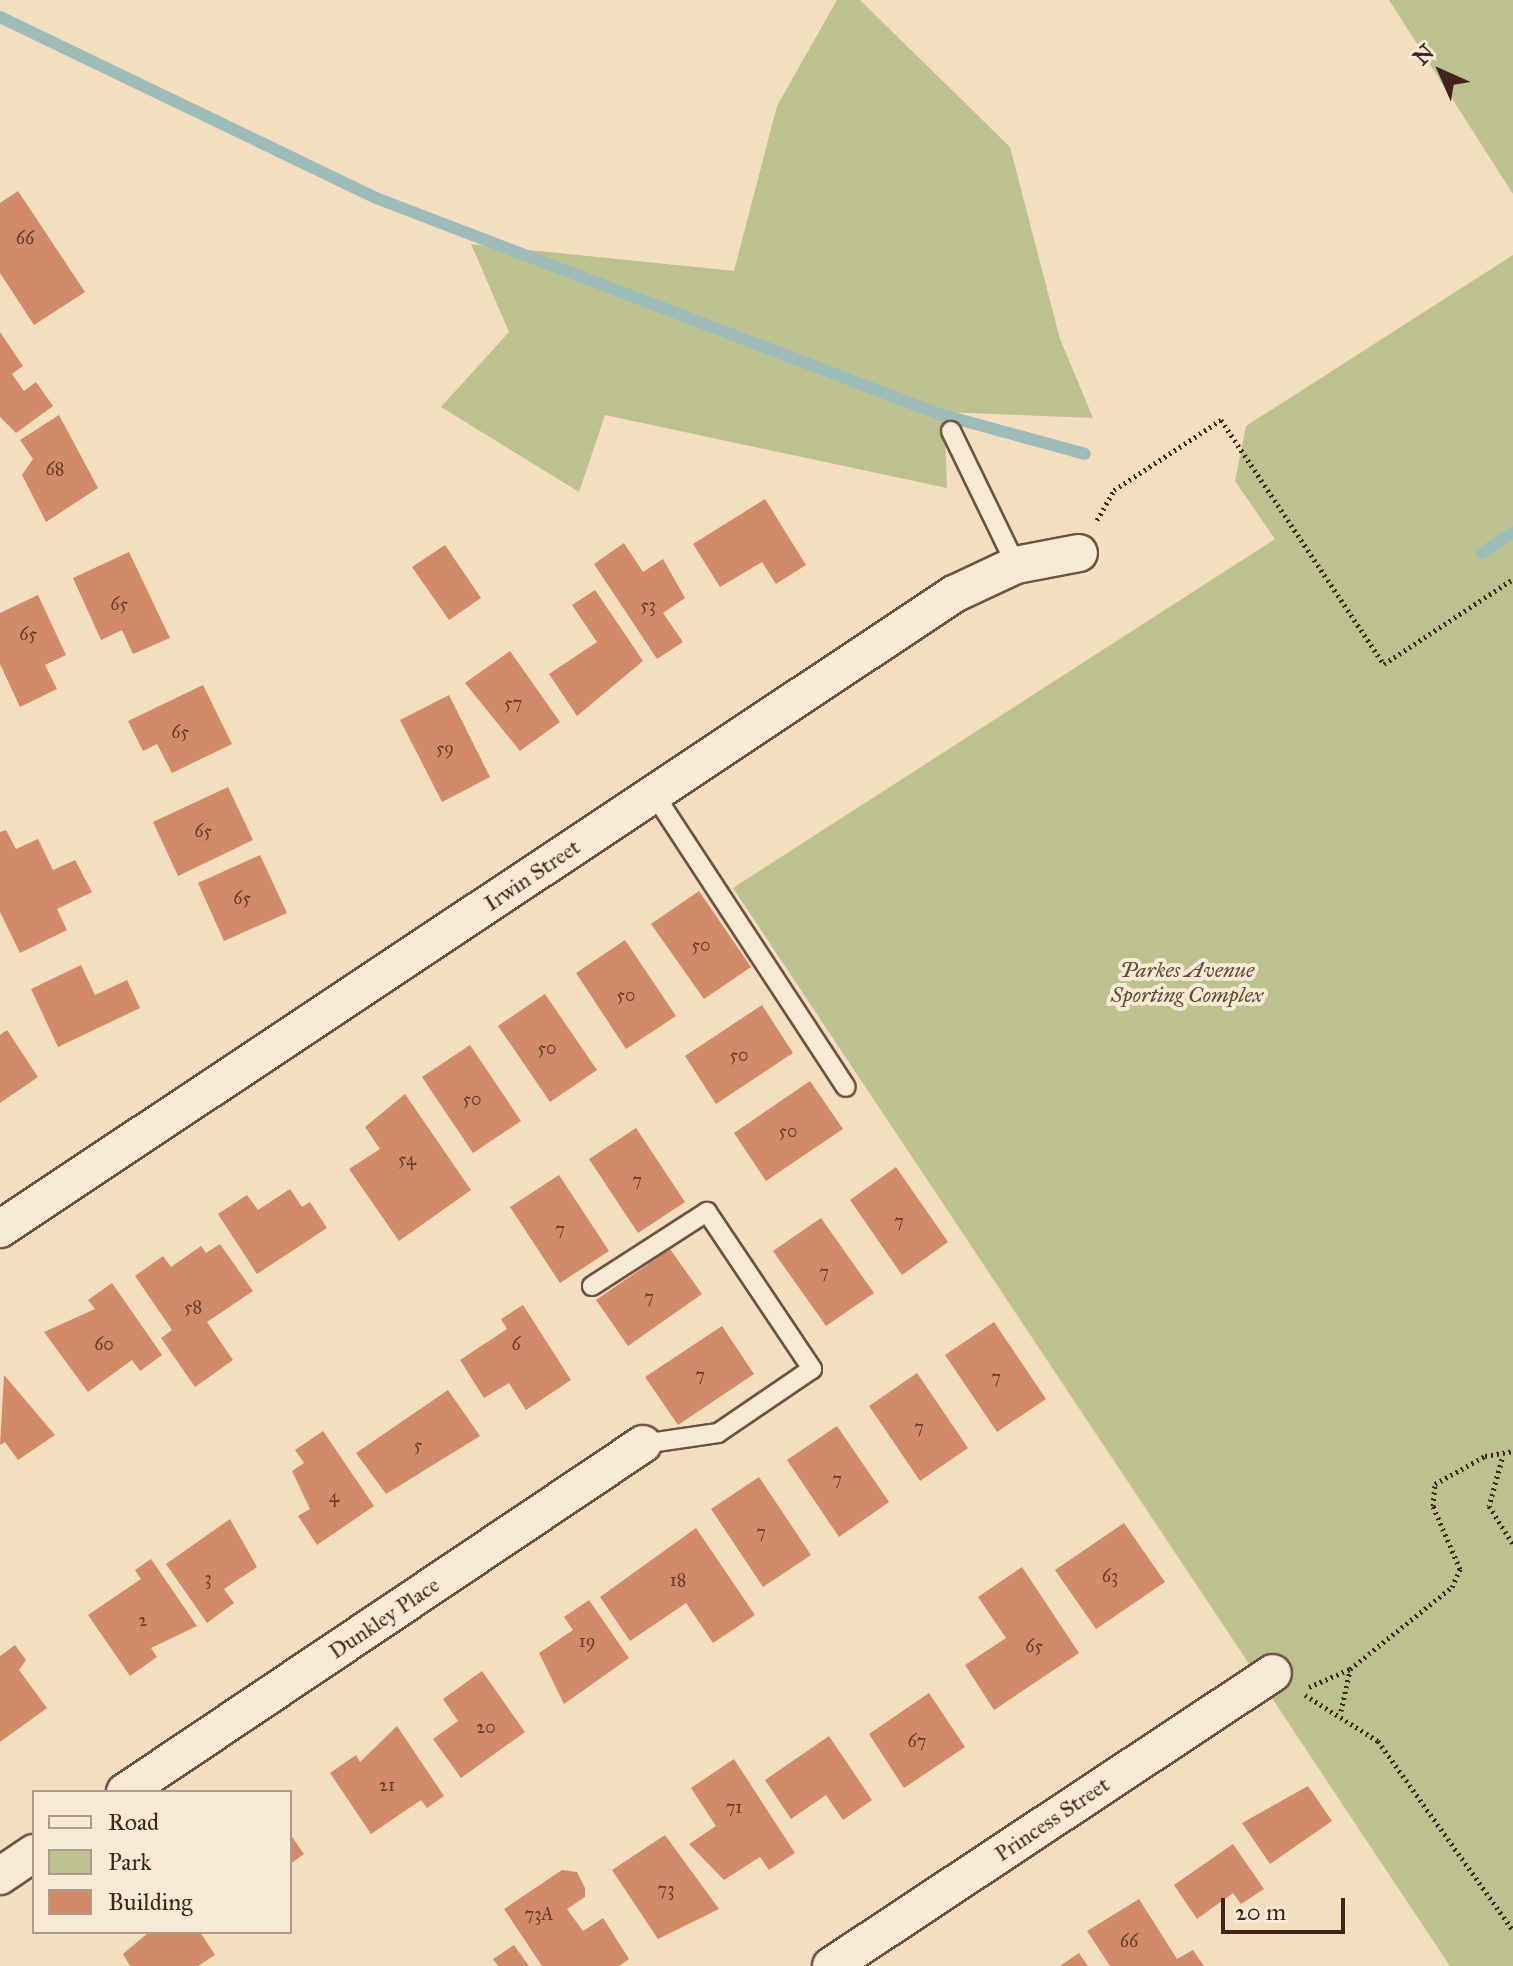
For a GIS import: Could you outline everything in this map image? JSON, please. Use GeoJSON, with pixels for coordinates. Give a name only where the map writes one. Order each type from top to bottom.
{"type":"FeatureCollection","features":[{"type":"Feature","properties":{"kind":"street","name":"Irwin Street"},"geometry":{"type":"LineString","coordinates":[[0,1229],[954,594],[1016,565],[1079,553]]}},
{"type":"Feature","properties":{"kind":"street","name":"Dunkley Place"},"geometry":{"type":"LineString","coordinates":[[128,1790],[643,1444]]}},
{"type":"Feature","properties":{"kind":"street","name":"Princess Street"},"geometry":{"type":"LineString","coordinates":[[831,1966],[1273,1673]]}},
{"type":"Feature","properties":{"kind":"street"},"geometry":{"type":"LineString","coordinates":[[0,1876],[32,1854]]}},
{"type":"Feature","properties":{"kind":"lane"},"geometry":{"type":"LineString","coordinates":[[951,431],[1016,565]]}},
{"type":"Feature","properties":{"kind":"lane"},"geometry":{"type":"LineString","coordinates":[[654,794],[846,1087]]}},
{"type":"Feature","properties":{"kind":"lane"},"geometry":{"type":"LineString","coordinates":[[592,1286],[707,1212],[812,1369],[718,1433],[643,1444]]}},
{"type":"Feature","properties":{"kind":"path"},"geometry":{"type":"LineString","coordinates":[[1079,553],[1114,490],[1221,420],[1384,664],[1513,579]]}},
{"type":"Feature","properties":{"kind":"path"},"geometry":{"type":"LineString","coordinates":[[1513,1451],[1502,1459],[1489,1506],[1513,1544]]}},
{"type":"Feature","properties":{"kind":"path"},"geometry":{"type":"LineString","coordinates":[[1502,1459],[1485,1456],[1435,1484],[1433,1506],[1460,1569],[1452,1587],[1350,1669],[1297,1693],[1341,1711],[1378,1741],[1513,1930]]}},
{"type":"Feature","properties":{"kind":"path"},"geometry":{"type":"LineString","coordinates":[[1341,1711],[1350,1669]]}},
{"type":"Feature","properties":{"kind":"green space"},"geometry":{"type":"Polygon","coordinates":[[[837,0],[860,0],[1010,147],[1060,339],[1093,418],[944,412],[947,488],[605,415],[579,492],[441,407],[509,332],[471,244],[734,271],[777,106],[837,0]]]}},
{"type":"Feature","properties":{"kind":"green space"},"geometry":{"type":"Polygon","coordinates":[[[1389,0],[1513,0],[1513,194],[1389,0]]]}},
{"type":"Feature","properties":{"kind":"green space","name":"Parkes Avenue Sporting Complex"},"geometry":{"type":"Polygon","coordinates":[[[1513,255],[1513,1966],[1450,1966],[733,888],[1275,539],[1235,481],[1246,426],[1513,255]]]}},
{"type":"Feature","properties":{"kind":"building"},"geometry":{"type":"Polygon","coordinates":[[[18,191],[85,292],[34,325],[0,273],[0,203],[18,191]]]}},
{"type":"Feature","properties":{"kind":"building"},"geometry":{"type":"Polygon","coordinates":[[[0,332],[23,366],[12,374],[24,391],[36,382],[53,406],[16,433],[0,417],[0,332]]]}},
{"type":"Feature","properties":{"kind":"building"},"geometry":{"type":"Polygon","coordinates":[[[59,415],[98,488],[46,522],[22,475],[33,459],[20,440],[59,415]]]}},
{"type":"Feature","properties":{"kind":"building"},"geometry":{"type":"Polygon","coordinates":[[[765,499],[806,565],[776,584],[762,562],[720,587],[693,544],[765,499]]]}},
{"type":"Feature","properties":{"kind":"building"},"geometry":{"type":"Polygon","coordinates":[[[624,543],[643,572],[663,559],[685,598],[663,613],[683,642],[657,659],[594,564],[624,543]]]}},
{"type":"Feature","properties":{"kind":"building"},"geometry":{"type":"Polygon","coordinates":[[[445,545],[481,598],[449,620],[412,567],[445,545]]]}},
{"type":"Feature","properties":{"kind":"building"},"geometry":{"type":"Polygon","coordinates":[[[129,552],[170,638],[133,654],[122,630],[101,640],[73,578],[129,552]]]}},
{"type":"Feature","properties":{"kind":"building"},"geometry":{"type":"Polygon","coordinates":[[[595,590],[643,661],[577,716],[549,674],[597,642],[572,605],[595,590]]]}},
{"type":"Feature","properties":{"kind":"building"},"geometry":{"type":"Polygon","coordinates":[[[38,595],[66,655],[45,665],[57,689],[20,707],[0,664],[0,613],[38,595]]]}},
{"type":"Feature","properties":{"kind":"building"},"geometry":{"type":"Polygon","coordinates":[[[510,651],[560,722],[520,751],[465,683],[510,651]]]}},
{"type":"Feature","properties":{"kind":"building"},"geometry":{"type":"Polygon","coordinates":[[[203,685],[232,744],[172,773],[157,744],[143,751],[128,721],[203,685]]]}},
{"type":"Feature","properties":{"kind":"building"},"geometry":{"type":"Polygon","coordinates":[[[449,695],[490,777],[442,802],[400,720],[449,695]]]}},
{"type":"Feature","properties":{"kind":"building"},"geometry":{"type":"Polygon","coordinates":[[[228,787],[253,840],[178,876],[153,822],[228,787]]]}},
{"type":"Feature","properties":{"kind":"building"},"geometry":{"type":"Polygon","coordinates":[[[6,830],[16,849],[38,839],[53,870],[75,860],[92,892],[57,909],[67,930],[20,953],[0,912],[0,832],[6,830]]]}},
{"type":"Feature","properties":{"kind":"building"},"geometry":{"type":"Polygon","coordinates":[[[260,855],[287,913],[224,941],[198,883],[260,855]]]}},
{"type":"Feature","properties":{"kind":"building"},"geometry":{"type":"Polygon","coordinates":[[[699,891],[751,967],[704,999],[651,924],[699,891]]]}},
{"type":"Feature","properties":{"kind":"building"},"geometry":{"type":"Polygon","coordinates":[[[625,940],[676,1016],[626,1049],[576,973],[625,940]]]}},
{"type":"Feature","properties":{"kind":"building"},"geometry":{"type":"Polygon","coordinates":[[[81,965],[95,995],[127,980],[140,1008],[58,1047],[31,989],[81,965]]]}},
{"type":"Feature","properties":{"kind":"building"},"geometry":{"type":"Polygon","coordinates":[[[545,994],[597,1070],[550,1102],[498,1026],[545,994]]]}},
{"type":"Feature","properties":{"kind":"building"},"geometry":{"type":"Polygon","coordinates":[[[762,1005],[793,1053],[716,1104],[685,1056],[762,1005]]]}},
{"type":"Feature","properties":{"kind":"building"},"geometry":{"type":"Polygon","coordinates":[[[7,1030],[38,1077],[0,1103],[0,1035],[7,1030]]]}},
{"type":"Feature","properties":{"kind":"building"},"geometry":{"type":"Polygon","coordinates":[[[470,1045],[521,1121],[473,1153],[422,1077],[470,1045]]]}},
{"type":"Feature","properties":{"kind":"building"},"geometry":{"type":"Polygon","coordinates":[[[810,1081],[843,1129],[766,1181],[734,1133],[810,1081]]]}},
{"type":"Feature","properties":{"kind":"building"},"geometry":{"type":"Polygon","coordinates":[[[405,1094],[471,1190],[399,1241],[349,1169],[380,1149],[365,1127],[405,1094]]]}},
{"type":"Feature","properties":{"kind":"building"},"geometry":{"type":"Polygon","coordinates":[[[636,1128],[685,1202],[638,1233],[589,1159],[636,1128]]]}},
{"type":"Feature","properties":{"kind":"building"},"geometry":{"type":"Polygon","coordinates":[[[896,1167],[948,1242],[902,1275],[850,1200],[896,1167]]]}},
{"type":"Feature","properties":{"kind":"building"},"geometry":{"type":"Polygon","coordinates":[[[559,1175],[609,1251],[560,1283],[510,1207],[559,1175]]]}},
{"type":"Feature","properties":{"kind":"building"},"geometry":{"type":"Polygon","coordinates":[[[290,1189],[302,1207],[310,1202],[327,1228],[257,1274],[218,1214],[247,1195],[258,1210],[290,1189]]]}},
{"type":"Feature","properties":{"kind":"building"},"geometry":{"type":"Polygon","coordinates":[[[821,1218],[874,1293],[826,1326],[773,1251],[821,1218]]]}},
{"type":"Feature","properties":{"kind":"building"},"geometry":{"type":"Polygon","coordinates":[[[220,1244],[253,1291],[207,1322],[233,1360],[195,1387],[161,1338],[172,1330],[135,1276],[163,1256],[171,1267],[201,1246],[206,1253],[220,1244]]]}},
{"type":"Feature","properties":{"kind":"building"},"geometry":{"type":"Polygon","coordinates":[[[670,1249],[702,1294],[628,1346],[596,1300],[670,1249]]]}},
{"type":"Feature","properties":{"kind":"building"},"geometry":{"type":"Polygon","coordinates":[[[112,1283],[162,1355],[140,1371],[132,1360],[88,1392],[44,1332],[95,1309],[88,1300],[112,1283]]]}},
{"type":"Feature","properties":{"kind":"building"},"geometry":{"type":"Polygon","coordinates":[[[523,1305],[571,1380],[526,1410],[509,1383],[484,1398],[460,1360],[507,1329],[501,1319],[523,1305]]]}},
{"type":"Feature","properties":{"kind":"building"},"geometry":{"type":"Polygon","coordinates":[[[994,1322],[1046,1399],[997,1432],[945,1355],[994,1322]]]}},
{"type":"Feature","properties":{"kind":"building"},"geometry":{"type":"Polygon","coordinates":[[[722,1326],[754,1374],[678,1425],[645,1377],[722,1326]]]}},
{"type":"Feature","properties":{"kind":"building"},"geometry":{"type":"Polygon","coordinates":[[[917,1373],[968,1448],[920,1481],[869,1406],[917,1373]]]}},
{"type":"Feature","properties":{"kind":"building"},"geometry":{"type":"Polygon","coordinates":[[[4,1375],[55,1435],[18,1460],[5,1442],[0,1445],[4,1375]]]}},
{"type":"Feature","properties":{"kind":"building"},"geometry":{"type":"Polygon","coordinates":[[[448,1390],[480,1436],[386,1494],[356,1453],[448,1390]]]}},
{"type":"Feature","properties":{"kind":"building"},"geometry":{"type":"Polygon","coordinates":[[[837,1426],[889,1502],[839,1537],[787,1460],[837,1426]]]}},
{"type":"Feature","properties":{"kind":"building"},"geometry":{"type":"Polygon","coordinates":[[[323,1431],[374,1506],[317,1545],[298,1516],[310,1509],[292,1471],[304,1463],[295,1450],[323,1431]]]}},
{"type":"Feature","properties":{"kind":"building"},"geometry":{"type":"Polygon","coordinates":[[[759,1477],[811,1555],[763,1587],[711,1509],[759,1477]]]}},
{"type":"Feature","properties":{"kind":"building"},"geometry":{"type":"Polygon","coordinates":[[[230,1519],[257,1567],[224,1589],[234,1603],[207,1623],[166,1564],[230,1519]]]}},
{"type":"Feature","properties":{"kind":"building"},"geometry":{"type":"Polygon","coordinates":[[[1124,1523],[1165,1582],[1096,1629],[1055,1570],[1124,1523]]]}},
{"type":"Feature","properties":{"kind":"building"},"geometry":{"type":"Polygon","coordinates":[[[696,1528],[755,1615],[713,1643],[686,1603],[630,1641],[600,1597],[696,1528]]]}},
{"type":"Feature","properties":{"kind":"building"},"geometry":{"type":"Polygon","coordinates":[[[151,1559],[197,1626],[151,1648],[157,1657],[130,1676],[88,1615],[141,1579],[135,1570],[151,1559]]]}},
{"type":"Feature","properties":{"kind":"building"},"geometry":{"type":"Polygon","coordinates":[[[1022,1567],[1079,1653],[994,1710],[965,1665],[1006,1638],[978,1597],[1022,1567]]]}},
{"type":"Feature","properties":{"kind":"building"},"geometry":{"type":"Polygon","coordinates":[[[589,1600],[629,1658],[564,1704],[539,1653],[573,1630],[564,1617],[589,1600]]]}},
{"type":"Feature","properties":{"kind":"building"},"geometry":{"type":"Polygon","coordinates":[[[15,1645],[26,1660],[19,1670],[47,1708],[0,1742],[0,1656],[15,1645]]]}},
{"type":"Feature","properties":{"kind":"building"},"geometry":{"type":"Polygon","coordinates":[[[482,1671],[525,1732],[461,1778],[433,1739],[458,1721],[443,1699],[482,1671]]]}},
{"type":"Feature","properties":{"kind":"building"},"geometry":{"type":"Polygon","coordinates":[[[929,1693],[965,1747],[904,1788],[869,1734],[929,1693]]]}},
{"type":"Feature","properties":{"kind":"building"},"geometry":{"type":"Polygon","coordinates":[[[397,1726],[444,1796],[427,1808],[421,1800],[371,1834],[330,1773],[356,1755],[360,1762],[397,1726]]]}},
{"type":"Feature","properties":{"kind":"building"},"geometry":{"type":"Polygon","coordinates":[[[829,1736],[872,1800],[843,1820],[826,1795],[791,1819],[765,1780],[829,1736]]]}},
{"type":"Feature","properties":{"kind":"building"},"geometry":{"type":"Polygon","coordinates":[[[734,1759],[795,1853],[769,1870],[760,1857],[724,1880],[689,1844],[716,1826],[691,1788],[734,1759]]]}},
{"type":"Feature","properties":{"kind":"building"},"geometry":{"type":"Polygon","coordinates":[[[1308,1786],[1332,1821],[1270,1864],[1242,1823],[1308,1786]]]}},
{"type":"Feature","properties":{"kind":"building"},"geometry":{"type":"Polygon","coordinates":[[[665,1835],[719,1909],[658,1939],[612,1870],[665,1835]]]}},
{"type":"Feature","properties":{"kind":"building"},"geometry":{"type":"Polygon","coordinates":[[[292,1837],[304,1854],[292,1863],[292,1837]]]}},
{"type":"Feature","properties":{"kind":"building"},"geometry":{"type":"Polygon","coordinates":[[[1233,1844],[1264,1889],[1241,1904],[1233,1893],[1197,1919],[1174,1885],[1233,1844]]]}},
{"type":"Feature","properties":{"kind":"building"},"geometry":{"type":"Polygon","coordinates":[[[562,1870],[577,1872],[585,1888],[585,1897],[567,1909],[583,1931],[603,1918],[629,1959],[619,1966],[542,1966],[504,1909],[562,1870]]]}},
{"type":"Feature","properties":{"kind":"building"},"geometry":{"type":"Polygon","coordinates":[[[1139,1899],[1177,1959],[1193,1950],[1204,1966],[1110,1966],[1087,1931],[1139,1899]]]}},
{"type":"Feature","properties":{"kind":"building"},"geometry":{"type":"Polygon","coordinates":[[[147,1934],[201,1934],[215,1955],[198,1966],[130,1966],[123,1954],[147,1934]]]}},
{"type":"Feature","properties":{"kind":"building"},"geometry":{"type":"Polygon","coordinates":[[[514,1945],[529,1966],[498,1966],[493,1959],[514,1945]]]}},
{"type":"Feature","properties":{"kind":"building"},"geometry":{"type":"Polygon","coordinates":[[[1079,1953],[1088,1966],[1060,1966],[1079,1953]]]}},
{"type":"Feature","properties":{"kind":"waterway"},"geometry":{"type":"LineString","coordinates":[[0,17],[376,198],[939,414],[1085,454]]}},
{"type":"Feature","properties":{"kind":"waterway"},"geometry":{"type":"LineString","coordinates":[[1482,553],[1513,532]]}}]}
